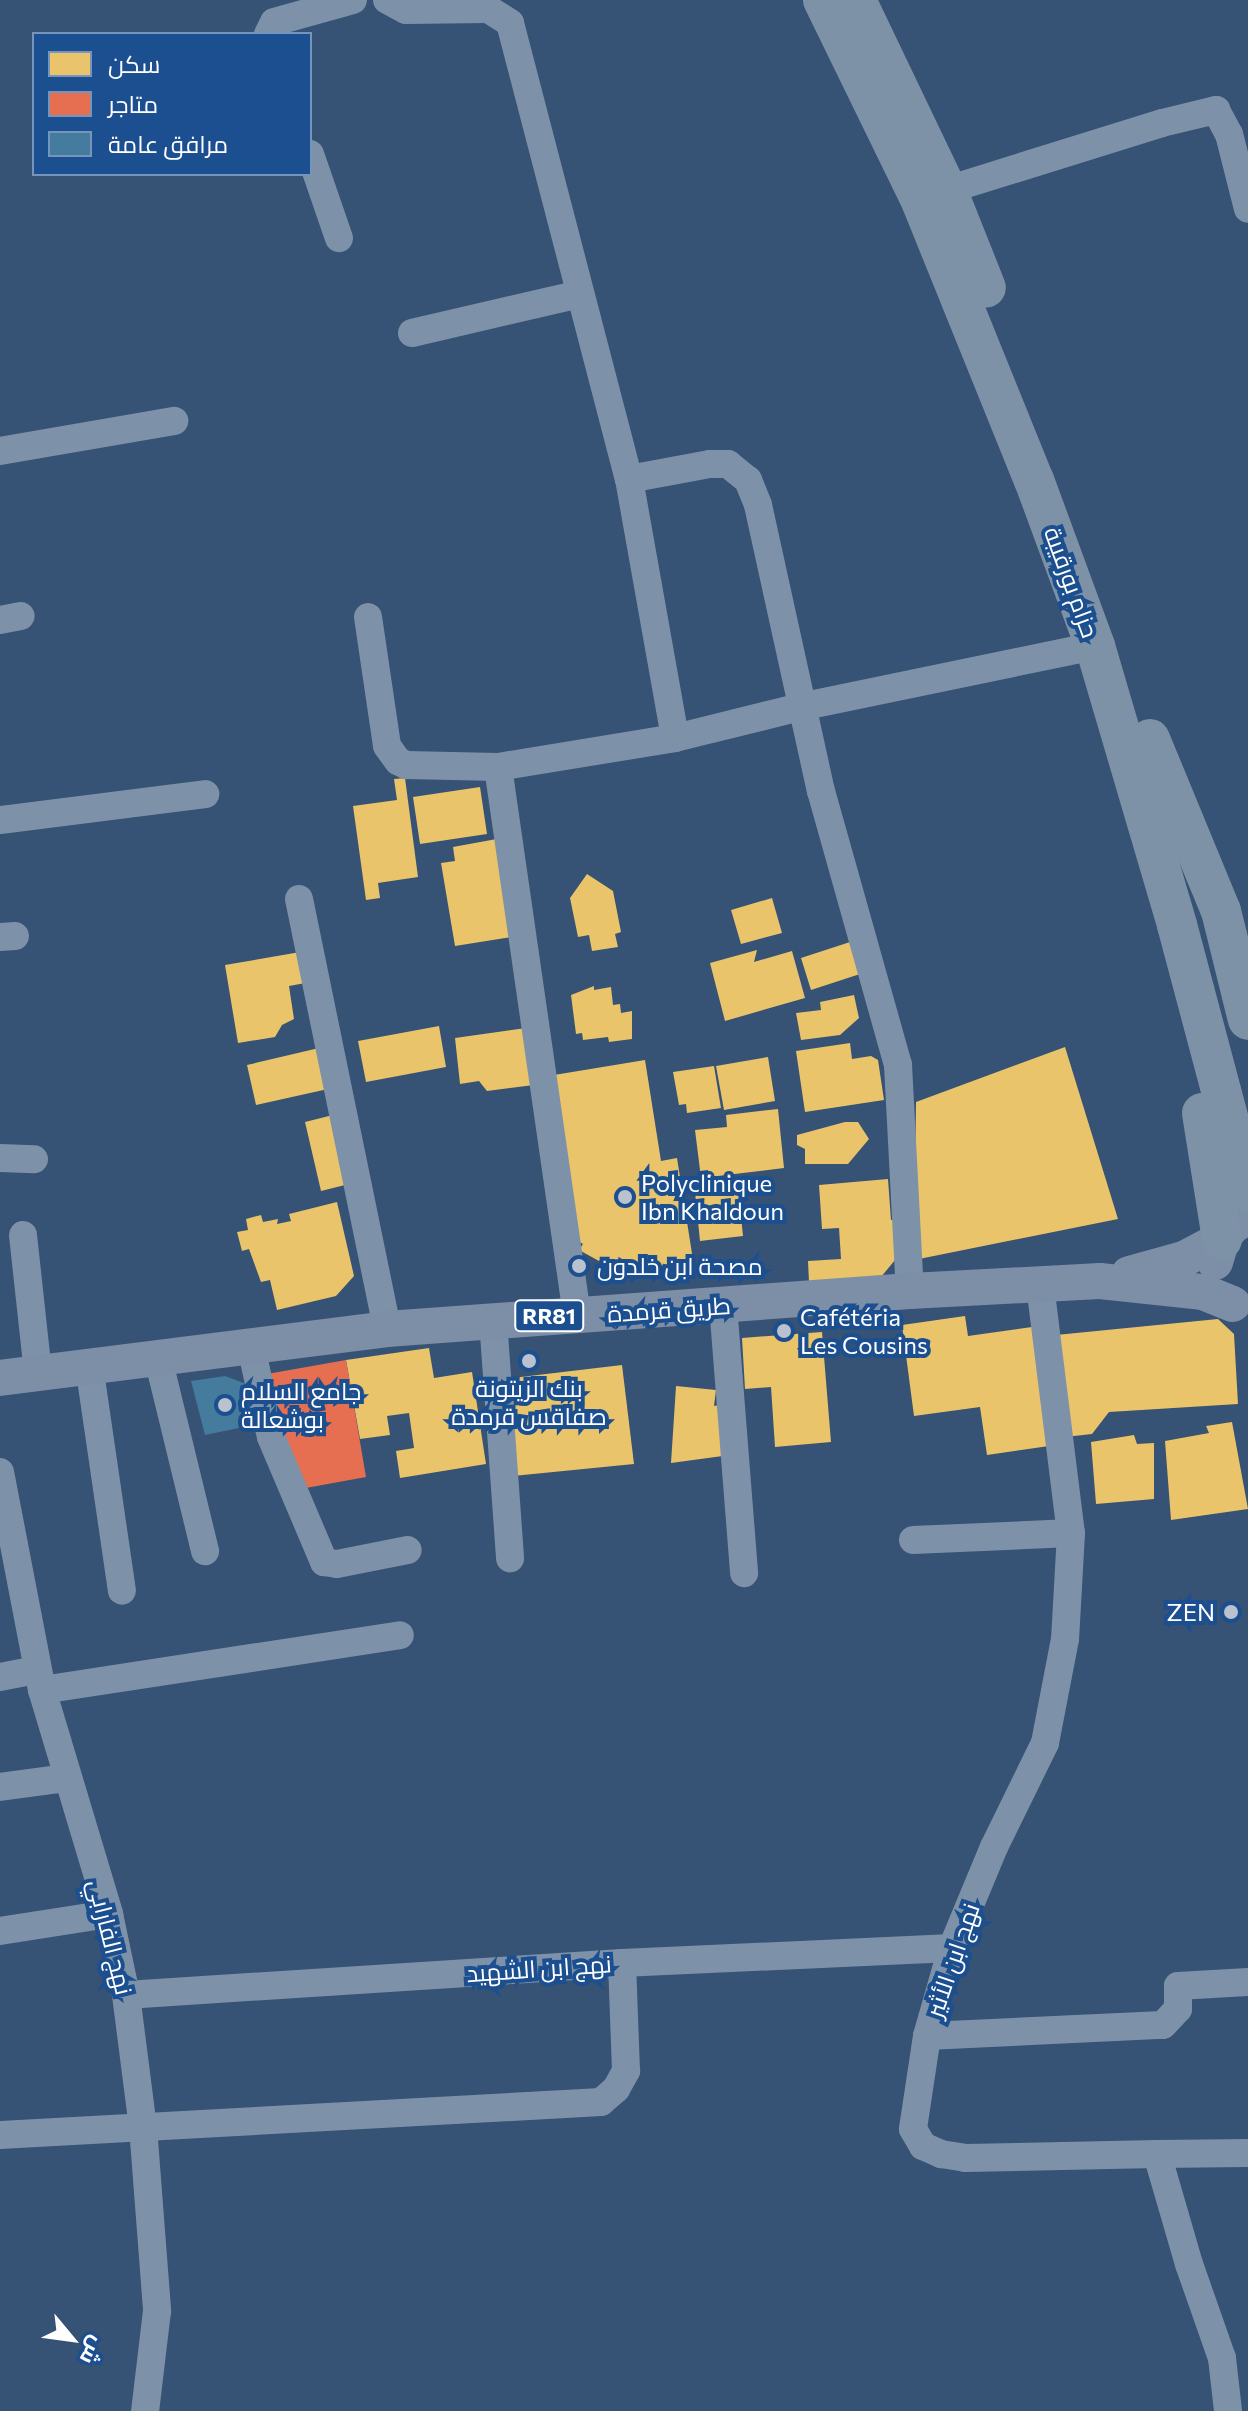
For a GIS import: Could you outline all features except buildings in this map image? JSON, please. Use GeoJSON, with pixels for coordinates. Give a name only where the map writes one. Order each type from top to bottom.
{"type":"FeatureCollection","features":[{"type":"Feature","properties":{"kind":"highway","name":"حزام بورقيبة"},"geometry":{"type":"LineString","coordinates":[[823,0],[921,201],[1034,480],[1095,646],[1139,746]]}},
{"type":"Feature","properties":{"kind":"highway","name":"حزام بورقيبة"},"geometry":{"type":"LineString","coordinates":[[856,0],[947,190],[1120,638],[1139,746],[1189,921],[1248,1099]]}},
{"type":"Feature","properties":{"kind":"highway"},"geometry":{"type":"LineString","coordinates":[[1139,746],[1221,911],[1242,971],[1248,1020]]}},
{"type":"Feature","properties":{"kind":"highway"},"geometry":{"type":"LineString","coordinates":[[1139,746],[1159,933],[1215,1178],[1235,1228]]}},
{"type":"Feature","properties":{"kind":"highway","name":"حزام بورقيبة"},"geometry":{"type":"LineString","coordinates":[[1189,921],[1248,1191]]}},
{"type":"Feature","properties":{"kind":"main road","name":"طريق قرمدة"},"geometry":{"type":"LineString","coordinates":[[1100,1281],[1184,1259],[1235,1228]]}},
{"type":"Feature","properties":{"kind":"main road","name":"RR81"},"geometry":{"type":"LineString","coordinates":[[1235,1228],[1216,1252],[1217,1280],[1243,1313]]}},
{"type":"Feature","properties":{"kind":"main road","name":"طريق قرمدة"},"geometry":{"type":"LineString","coordinates":[[0,1378],[387,1329],[910,1291],[1100,1281],[1203,1292],[1243,1313]]}},
{"type":"Feature","properties":{"kind":"street"},"geometry":{"type":"LineString","coordinates":[[269,32],[274,22],[353,0]]}},
{"type":"Feature","properties":{"kind":"street"},"geometry":{"type":"LineString","coordinates":[[387,0],[406,10],[488,9],[510,23],[629,479],[675,738]]}},
{"type":"Feature","properties":{"kind":"street"},"geometry":{"type":"LineString","coordinates":[[947,190],[1162,123],[1216,110],[1229,134],[1248,209]]}},
{"type":"Feature","properties":{"kind":"street"},"geometry":{"type":"LineString","coordinates":[[312,160],[339,238]]}},
{"type":"Feature","properties":{"kind":"street"},"geometry":{"type":"LineString","coordinates":[[412,333],[580,294]]}},
{"type":"Feature","properties":{"kind":"street"},"geometry":{"type":"LineString","coordinates":[[0,451],[174,421]]}},
{"type":"Feature","properties":{"kind":"street"},"geometry":{"type":"LineString","coordinates":[[629,479],[710,464],[728,464],[748,480],[758,505],[800,707],[898,1065],[910,1291]]}},
{"type":"Feature","properties":{"kind":"street"},"geometry":{"type":"LineString","coordinates":[[368,617],[387,746],[398,761],[418,766],[498,767],[675,738],[800,707],[1095,646]]}},
{"type":"Feature","properties":{"kind":"street"},"geometry":{"type":"LineString","coordinates":[[498,767],[577,1315]]}},
{"type":"Feature","properties":{"kind":"street"},"geometry":{"type":"LineString","coordinates":[[0,820],[205,794]]}},
{"type":"Feature","properties":{"kind":"street"},"geometry":{"type":"LineString","coordinates":[[299,899],[387,1329]]}},
{"type":"Feature","properties":{"kind":"street"},"geometry":{"type":"LineString","coordinates":[[0,1158],[34,1159]]}},
{"type":"Feature","properties":{"kind":"street"},"geometry":{"type":"LineString","coordinates":[[23,1235],[38,1372]]}},
{"type":"Feature","properties":{"kind":"street","name":"نهج ابن الأثير"},"geometry":{"type":"LineString","coordinates":[[1040,1285],[1071,1533],[1065,1639],[1045,1743],[994,1847],[952,1948],[927,2036],[913,2129],[923,2146],[941,2154],[965,2158],[1157,2154]]}},
{"type":"Feature","properties":{"kind":"street"},"geometry":{"type":"LineString","coordinates":[[723,1305],[744,1573]]}},
{"type":"Feature","properties":{"kind":"street"},"geometry":{"type":"LineString","coordinates":[[493,1320],[510,1558]]}},
{"type":"Feature","properties":{"kind":"street"},"geometry":{"type":"LineString","coordinates":[[251,1347],[271,1437],[324,1562],[337,1564],[408,1550]]}},
{"type":"Feature","properties":{"kind":"street"},"geometry":{"type":"LineString","coordinates":[[158,1358],[205,1551]]}},
{"type":"Feature","properties":{"kind":"street"},"geometry":{"type":"LineString","coordinates":[[89,1365],[122,1591]]}},
{"type":"Feature","properties":{"kind":"street","name":"نهج الفارابي"},"geometry":{"type":"LineString","coordinates":[[0,1472],[40,1680],[109,1914],[126,1995],[143,2127],[157,2311],[145,2411]]}},
{"type":"Feature","properties":{"kind":"street"},"geometry":{"type":"LineString","coordinates":[[913,1540],[1071,1533]]}},
{"type":"Feature","properties":{"kind":"street"},"geometry":{"type":"LineString","coordinates":[[0,1677],[40,1680],[400,1635]]}},
{"type":"Feature","properties":{"kind":"street"},"geometry":{"type":"LineString","coordinates":[[0,1787],[67,1778]]}},
{"type":"Feature","properties":{"kind":"street"},"geometry":{"type":"LineString","coordinates":[[0,1931],[109,1914]]}},
{"type":"Feature","properties":{"kind":"street","name":"نهج ابن الشهيد"},"geometry":{"type":"LineString","coordinates":[[126,1995],[622,1963],[952,1948]]}},
{"type":"Feature","properties":{"kind":"street"},"geometry":{"type":"LineString","coordinates":[[0,2135],[143,2127],[172,2129],[601,2102],[616,2089],[626,2071],[622,1963]]}},
{"type":"Feature","properties":{"kind":"street"},"geometry":{"type":"LineString","coordinates":[[927,2036],[1163,2025],[1178,2009],[1178,1986],[1248,1982]]}},
{"type":"Feature","properties":{"kind":"street"},"geometry":{"type":"LineString","coordinates":[[1228,2411],[1235,2356],[1189,2264],[1157,2154],[1248,2153]]}},
{"type":"Feature","properties":{"kind":"place","name":"Polyclinique Ibn Khaldoun"},"geometry":{"type":"Point","coordinates":[625,1197]}},
{"type":"Feature","properties":{"kind":"place","name":"مصحة ابن خلدون"},"geometry":{"type":"Point","coordinates":[579,1266]}},
{"type":"Feature","properties":{"kind":"place","name":"Cafétéria Les Cousins"},"geometry":{"type":"Point","coordinates":[784,1331]}},
{"type":"Feature","properties":{"kind":"place","name":"بنك الزيتونة صفاقس قرمدة"},"geometry":{"type":"Point","coordinates":[529,1361]}},
{"type":"Feature","properties":{"kind":"place","name":"جامع السلام بوشعالة"},"geometry":{"type":"Point","coordinates":[225,1405]}},
{"type":"Feature","properties":{"kind":"place","name":"ZEN"},"geometry":{"type":"Point","coordinates":[1231,1612]}}]}
